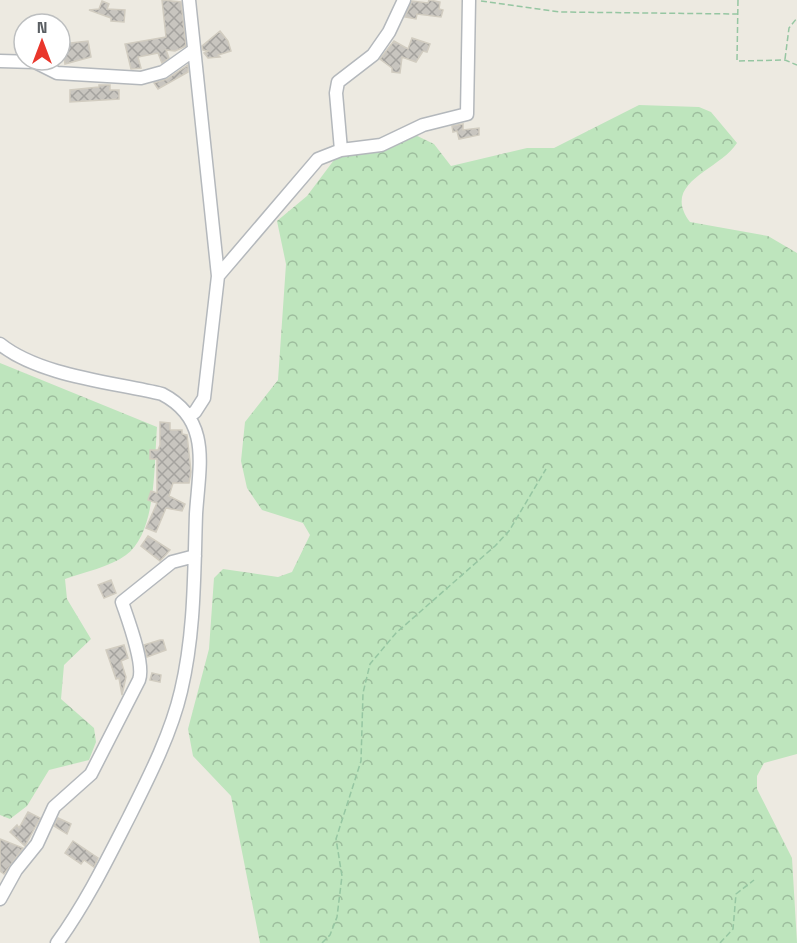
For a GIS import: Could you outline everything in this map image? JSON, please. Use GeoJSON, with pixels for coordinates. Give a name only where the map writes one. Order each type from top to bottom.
{"type":"FeatureCollection","features":[{"type":"Feature","properties":{"kind":"street"},"geometry":{"type":"LineString","coordinates":[[189,0],[218,276],[204,398],[195,412],[190,415]]}},
{"type":"Feature","properties":{"kind":"street"},"geometry":{"type":"LineString","coordinates":[[341,150],[337,85],[373,55],[389,32],[404,0]]}},
{"type":"Feature","properties":{"kind":"street"},"geometry":{"type":"LineString","coordinates":[[218,276],[322,156],[341,150],[381,145],[423,125],[467,114],[470,0]]}},
{"type":"Feature","properties":{"kind":"street"},"geometry":{"type":"LineString","coordinates":[[0,61],[35,62],[57,73],[141,78],[172,67],[194,50]]}},
{"type":"Feature","properties":{"kind":"street"},"geometry":{"type":"LineString","coordinates":[[0,344],[10,352],[43,367],[162,394],[176,401],[190,415],[199,445],[193,626],[181,692],[169,728],[94,886],[57,943]]}},
{"type":"Feature","properties":{"kind":"street"},"geometry":{"type":"LineString","coordinates":[[0,899],[16,870],[37,844],[54,807],[91,774],[139,680],[141,675],[137,654],[122,602],[172,562],[195,556]]}},
{"type":"Feature","properties":{"kind":"path"},"geometry":{"type":"LineString","coordinates":[[470,0],[571,12],[737,14]]}},
{"type":"Feature","properties":{"kind":"path"},"geometry":{"type":"LineString","coordinates":[[738,0],[737,61],[784,60],[797,65]]}},
{"type":"Feature","properties":{"kind":"path"},"geometry":{"type":"LineString","coordinates":[[784,60],[789,28],[797,18]]}},
{"type":"Feature","properties":{"kind":"path"},"geometry":{"type":"LineString","coordinates":[[322,943],[330,935],[337,917],[342,876],[336,839],[361,761],[363,693],[370,664],[396,633],[495,546],[508,531],[546,469]]}},
{"type":"Feature","properties":{"kind":"path"},"geometry":{"type":"LineString","coordinates":[[720,943],[733,929],[735,894],[754,879]]}},
{"type":"Feature","properties":{"kind":"green space"},"geometry":{"type":"Polygon","coordinates":[[[639,105],[699,107],[711,112],[737,143],[729,153],[687,187],[682,197],[683,208],[690,222],[768,236],[797,253],[797,754],[764,763],[757,776],[757,789],[792,858],[797,943],[260,943],[231,796],[193,756],[188,729],[209,649],[214,578],[223,569],[278,577],[292,572],[310,535],[303,523],[262,510],[247,488],[241,461],[245,422],[278,380],[286,264],[277,221],[307,196],[334,160],[355,146],[409,132],[434,144],[451,166],[527,148],[554,148],[639,105]]]}},
{"type":"Feature","properties":{"kind":"green space"},"geometry":{"type":"Polygon","coordinates":[[[0,363],[157,427],[149,514],[144,531],[136,545],[126,555],[112,563],[65,579],[67,599],[91,639],[64,665],[61,699],[94,728],[96,742],[89,760],[49,770],[27,806],[10,819],[0,815],[0,363]]]}},
{"type":"Feature","properties":{"kind":"building"},"geometry":{"type":"Polygon","coordinates":[[[162,0],[181,2],[186,46],[175,51],[166,50],[169,58],[162,63],[158,53],[138,57],[141,68],[131,69],[125,44],[166,37],[162,0]]]}},
{"type":"Feature","properties":{"kind":"building"},"geometry":{"type":"Polygon","coordinates":[[[429,0],[440,2],[439,9],[443,10],[441,17],[417,14],[416,19],[405,17],[412,1],[428,3],[429,0]]]}},
{"type":"Feature","properties":{"kind":"building"},"geometry":{"type":"Polygon","coordinates":[[[102,1],[109,4],[107,9],[125,10],[124,22],[111,21],[111,18],[89,10],[99,9],[102,1]]]}},
{"type":"Feature","properties":{"kind":"building"},"geometry":{"type":"Polygon","coordinates":[[[220,31],[228,41],[231,51],[218,55],[220,57],[208,58],[204,53],[208,51],[203,50],[202,46],[220,31]]]}},
{"type":"Feature","properties":{"kind":"building"},"geometry":{"type":"Polygon","coordinates":[[[412,38],[430,44],[427,52],[423,51],[416,62],[402,57],[400,73],[392,72],[392,68],[380,59],[394,41],[408,49],[412,38]]]}},
{"type":"Feature","properties":{"kind":"building"},"geometry":{"type":"Polygon","coordinates":[[[88,41],[91,57],[72,62],[72,43],[88,41]]]}},
{"type":"Feature","properties":{"kind":"building"},"geometry":{"type":"Polygon","coordinates":[[[188,65],[188,72],[158,89],[154,83],[167,79],[188,65]]]}},
{"type":"Feature","properties":{"kind":"building"},"geometry":{"type":"Polygon","coordinates":[[[99,85],[110,85],[110,90],[119,90],[119,99],[70,102],[70,90],[99,87],[99,85]]]}},
{"type":"Feature","properties":{"kind":"building"},"geometry":{"type":"Polygon","coordinates":[[[463,124],[463,130],[479,128],[479,135],[459,139],[457,131],[453,132],[452,126],[463,124]]]}},
{"type":"Feature","properties":{"kind":"building"},"geometry":{"type":"Polygon","coordinates":[[[160,422],[170,423],[170,430],[182,430],[182,434],[187,435],[191,472],[189,483],[173,483],[169,496],[185,504],[182,511],[166,508],[156,532],[146,528],[157,503],[148,500],[151,491],[157,493],[157,459],[150,459],[150,450],[158,450],[160,445],[160,422]]]}},
{"type":"Feature","properties":{"kind":"building"},"geometry":{"type":"Polygon","coordinates":[[[148,536],[170,550],[160,561],[141,546],[148,536]]]}},
{"type":"Feature","properties":{"kind":"building"},"geometry":{"type":"Polygon","coordinates":[[[111,580],[116,593],[104,598],[98,585],[111,580]]]}},
{"type":"Feature","properties":{"kind":"building"},"geometry":{"type":"Polygon","coordinates":[[[163,640],[166,650],[147,657],[144,645],[163,640]]]}},
{"type":"Feature","properties":{"kind":"building"},"geometry":{"type":"Polygon","coordinates":[[[124,645],[128,658],[121,661],[126,677],[122,695],[119,678],[116,679],[106,650],[124,645]]]}},
{"type":"Feature","properties":{"kind":"building"},"geometry":{"type":"Polygon","coordinates":[[[152,673],[161,675],[160,682],[150,680],[152,673]]]}},
{"type":"Feature","properties":{"kind":"building"},"geometry":{"type":"Polygon","coordinates":[[[28,812],[40,818],[25,846],[10,832],[17,825],[19,828],[28,812]]]}},
{"type":"Feature","properties":{"kind":"building"},"geometry":{"type":"Polygon","coordinates":[[[58,818],[71,824],[67,834],[54,826],[58,818]]]}},
{"type":"Feature","properties":{"kind":"building"},"geometry":{"type":"Polygon","coordinates":[[[0,839],[23,848],[4,874],[0,871],[0,839]]]}},
{"type":"Feature","properties":{"kind":"building"},"geometry":{"type":"Polygon","coordinates":[[[73,841],[98,858],[94,867],[84,860],[81,864],[65,853],[73,841]]]}}]}
